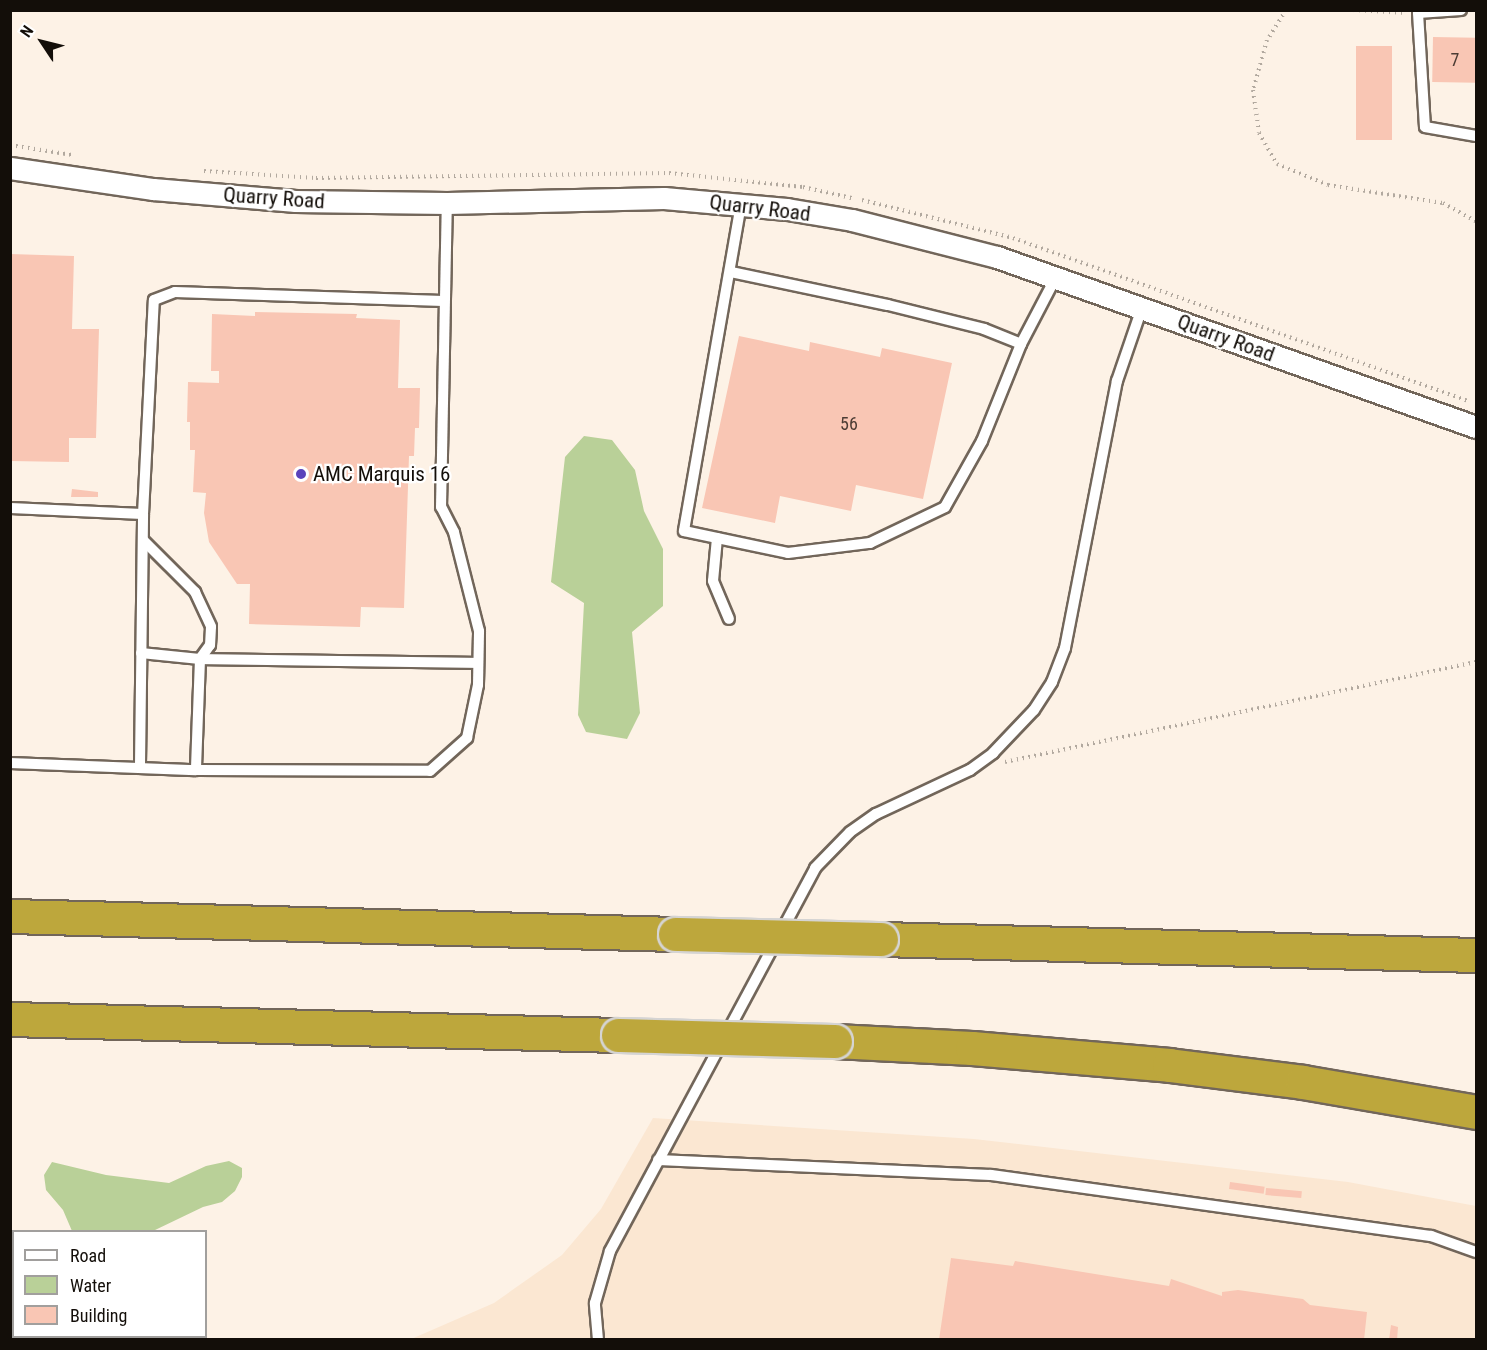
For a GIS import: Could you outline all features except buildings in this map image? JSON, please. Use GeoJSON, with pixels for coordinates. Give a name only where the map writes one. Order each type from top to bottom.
{"type":"FeatureCollection","features":[{"type":"Feature","properties":{"kind":"highway"},"geometry":{"type":"LineString","coordinates":[[20,915],[1476,955]]}},
{"type":"Feature","properties":{"kind":"highway"},"geometry":{"type":"LineString","coordinates":[[10,1019],[835,1041],[1036,1053],[1237,1073],[1476,1112]]}},
{"type":"Feature","properties":{"kind":"highway"},"geometry":{"type":"LineString","coordinates":[[1237,1073],[1476,1131]]}},
{"type":"Feature","properties":{"kind":"street","name":"Quarry Road"},"geometry":{"type":"LineString","coordinates":[[10,168],[153,189],[296,201],[447,203],[664,198],[741,204],[869,224],[957,246],[1056,277],[1476,427]]}},
{"type":"Feature","properties":{"kind":"lane"},"geometry":{"type":"LineString","coordinates":[[1461,10],[1418,12],[1425,127],[1476,136]]}},
{"type":"Feature","properties":{"kind":"lane"},"geometry":{"type":"LineString","coordinates":[[10,763],[140,765],[196,770],[430,771],[467,738],[478,663],[479,631],[454,532],[441,507],[443,301],[447,203]]}},
{"type":"Feature","properties":{"kind":"lane"},"geometry":{"type":"LineString","coordinates":[[741,204],[731,272],[684,531],[788,554],[870,543],[945,507],[982,441],[1021,344],[1056,277]]}},
{"type":"Feature","properties":{"kind":"lane"},"geometry":{"type":"LineString","coordinates":[[731,272],[888,305],[984,329],[1021,344]]}},
{"type":"Feature","properties":{"kind":"lane"},"geometry":{"type":"LineString","coordinates":[[140,765],[143,514],[154,300],[175,292],[443,301]]}},
{"type":"Feature","properties":{"kind":"lane"},"geometry":{"type":"LineString","coordinates":[[598,1340],[595,1303],[601,1275],[658,1160],[815,868],[850,832],[876,814],[970,770],[1017,730],[1034,710],[1055,673],[1065,648],[1104,434],[1117,381],[1142,308]]}},
{"type":"Feature","properties":{"kind":"lane"},"geometry":{"type":"LineString","coordinates":[[10,508],[143,514]]}},
{"type":"Feature","properties":{"kind":"lane"},"geometry":{"type":"LineString","coordinates":[[717,538],[712,581],[729,619]]}},
{"type":"Feature","properties":{"kind":"lane"},"geometry":{"type":"LineString","coordinates":[[143,540],[195,592],[211,627],[210,645],[200,659],[196,770]]}},
{"type":"Feature","properties":{"kind":"lane"},"geometry":{"type":"LineString","coordinates":[[141,653],[200,659],[478,663]]}},
{"type":"Feature","properties":{"kind":"lane"},"geometry":{"type":"LineString","coordinates":[[658,1160],[991,1175],[1431,1236],[1476,1252]]}},
{"type":"Feature","properties":{"kind":"path"},"geometry":{"type":"LineString","coordinates":[[1286,10],[1267,40],[1252,90],[1259,133],[1277,164],[1328,185],[1443,203],[1476,221]]}},
{"type":"Feature","properties":{"kind":"path"},"geometry":{"type":"LineString","coordinates":[[1353,10],[1418,12]]}},
{"type":"Feature","properties":{"kind":"path"},"geometry":{"type":"LineString","coordinates":[[970,770],[1476,662]]}},
{"type":"Feature","properties":{"kind":"shaded area"},"geometry":{"type":"Polygon","coordinates":[[[653,1118],[974,1139],[1348,1182],[1476,1206],[1476,1339],[409,1340],[494,1303],[562,1255],[601,1209],[653,1118]]]}},
{"type":"Feature","properties":{"kind":"water"},"geometry":{"type":"Polygon","coordinates":[[[584,436],[612,440],[635,470],[644,511],[663,549],[663,606],[632,632],[640,713],[627,739],[586,732],[578,715],[584,603],[551,582],[565,457],[584,436]]]}},
{"type":"Feature","properties":{"kind":"water"},"geometry":{"type":"Polygon","coordinates":[[[229,1161],[242,1168],[242,1177],[235,1191],[222,1202],[203,1207],[155,1230],[72,1230],[63,1210],[46,1190],[44,1175],[52,1162],[106,1175],[169,1183],[206,1166],[229,1161]]]}},
{"type":"Feature","properties":{"kind":"place","name":"AMC Marquis 16"},"geometry":{"type":"Point","coordinates":[301,474]}}]}
